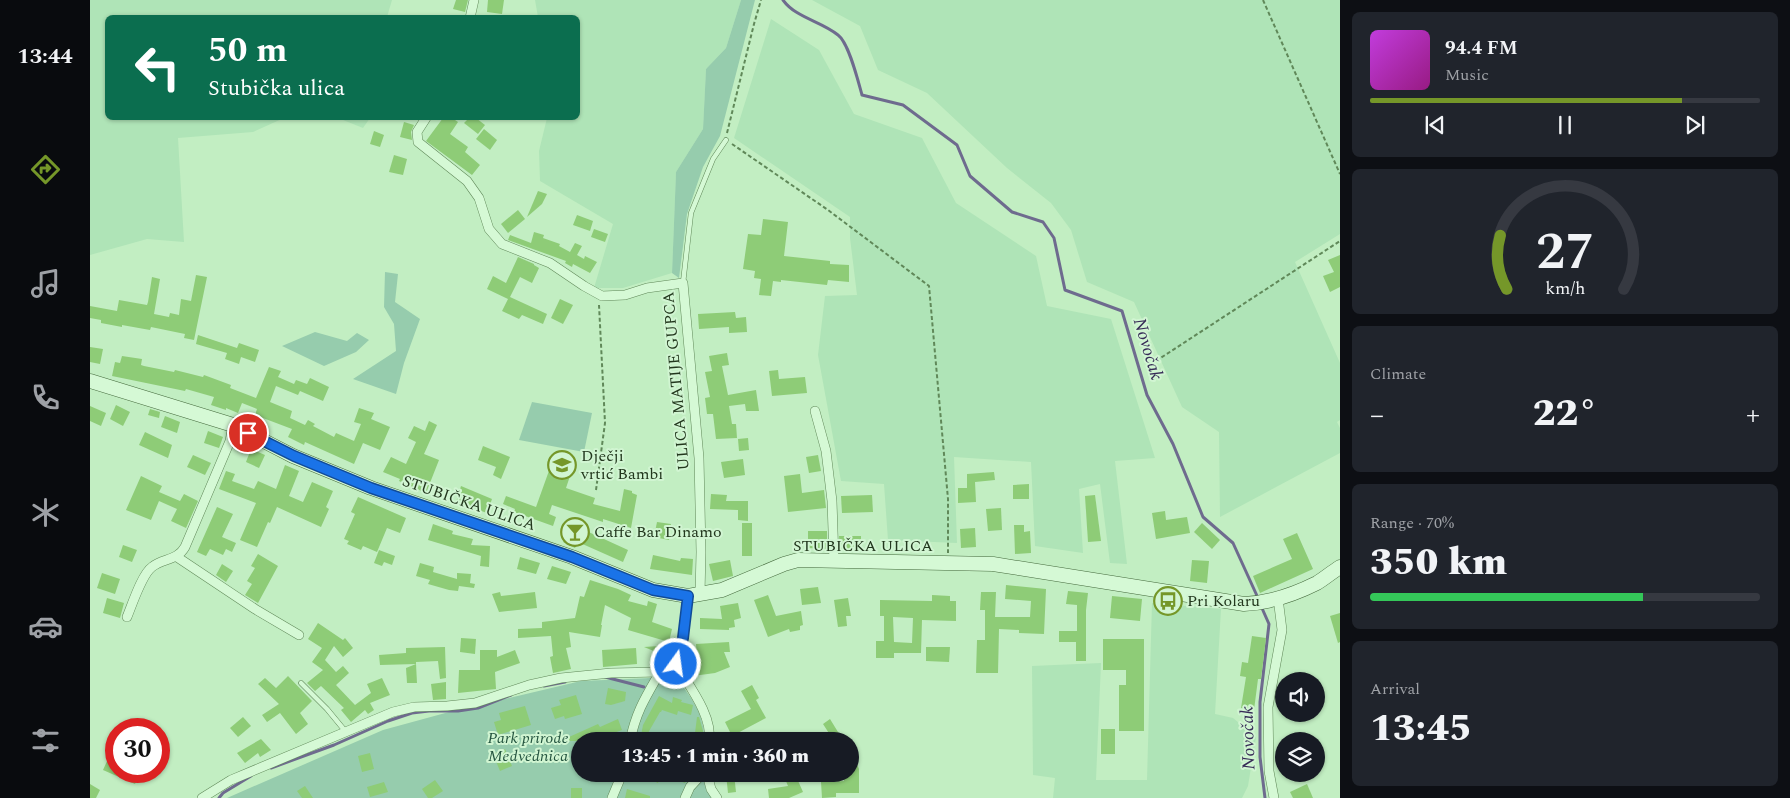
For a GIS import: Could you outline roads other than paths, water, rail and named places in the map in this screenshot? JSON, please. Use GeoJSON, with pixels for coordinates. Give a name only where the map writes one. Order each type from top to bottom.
{"type":"FeatureCollection","features":[{"type":"Feature","properties":{"kind":"main road","name":"STUBIČKA ULICA"},"geometry":{"type":"LineString","coordinates":[[90,381],[233,425],[294,456],[371,488],[572,557],[653,590],[694,595],[722,590],[798,560],[834,560],[993,564],[1244,604],[1268,601],[1317,583],[1340,567]]}},
{"type":"Feature","properties":{"kind":"street"},"geometry":{"type":"LineString","coordinates":[[471,15],[474,0]]}},
{"type":"Feature","properties":{"kind":"street","name":"ULICA MATIJE GUPCA"},"geometry":{"type":"LineString","coordinates":[[425,120],[417,132],[418,142],[467,180],[478,198],[489,229],[502,244],[550,263],[602,296],[625,294],[648,288],[683,283],[699,458],[701,552],[694,595],[676,664]]}},
{"type":"Feature","properties":{"kind":"street"},"geometry":{"type":"LineString","coordinates":[[816,411],[826,451],[832,502],[834,560]]}},
{"type":"Feature","properties":{"kind":"street"},"geometry":{"type":"LineString","coordinates":[[127,617],[149,570],[160,562],[181,554],[230,441],[233,425]]}},
{"type":"Feature","properties":{"kind":"street"},"geometry":{"type":"LineString","coordinates":[[177,557],[255,609],[299,635]]}},
{"type":"Feature","properties":{"kind":"street"},"geometry":{"type":"LineString","coordinates":[[1268,601],[1282,630],[1268,708],[1269,771],[1274,798]]}},
{"type":"Feature","properties":{"kind":"street"},"geometry":{"type":"LineString","coordinates":[[202,798],[231,780],[393,712],[414,707],[475,703],[530,685],[561,678],[611,673],[660,672],[676,664],[703,710],[710,726],[710,732]]}},
{"type":"Feature","properties":{"kind":"street"},"geometry":{"type":"LineString","coordinates":[[632,732],[641,705],[660,672]]}},
{"type":"Feature","properties":{"kind":"street"},"geometry":{"type":"LineString","coordinates":[[612,798],[619,782]]}},
{"type":"Feature","properties":{"kind":"street"},"geometry":{"type":"LineString","coordinates":[[685,798],[695,782]]}},
{"type":"Feature","properties":{"kind":"street"},"geometry":{"type":"LineString","coordinates":[[709,782],[717,798]]}},
{"type":"Feature","properties":{"kind":"lane"},"geometry":{"type":"LineString","coordinates":[[683,283],[692,213],[713,159],[726,140]]}},
{"type":"Feature","properties":{"kind":"lane"},"geometry":{"type":"LineString","coordinates":[[301,683],[346,732]]}},
{"type":"Feature","properties":{"kind":"waterway","name":"Novočak"},"geometry":{"type":"LineString","coordinates":[[783,0],[795,11],[831,30],[842,39],[853,63],[862,95],[903,105],[957,145],[970,176],[1012,212],[1043,222],[1054,238],[1065,290],[1122,311],[1147,395],[1173,444],[1203,517],[1233,543],[1258,598]]}},
{"type":"Feature","properties":{"kind":"waterway","name":"Novočak"},"geometry":{"type":"LineString","coordinates":[[1261,606],[1269,624],[1260,702],[1260,757],[1265,798]]}},
{"type":"Feature","properties":{"kind":"waterway"},"geometry":{"type":"LineString","coordinates":[[605,677],[644,687]]}},
{"type":"Feature","properties":{"kind":"waterway"},"geometry":{"type":"LineString","coordinates":[[544,686],[565,682]]}},
{"type":"Feature","properties":{"kind":"waterway"},"geometry":{"type":"LineString","coordinates":[[271,768],[412,713],[478,708],[511,695]]}},
{"type":"Feature","properties":{"kind":"waterway"},"geometry":{"type":"LineString","coordinates":[[219,798],[223,793],[251,776]]}},
{"type":"Feature","properties":{"kind":"place","name":"Dječji vrtić Bambi"},"geometry":{"type":"Point","coordinates":[562,465]}},
{"type":"Feature","properties":{"kind":"place","name":"Caffe Bar Dinamo"},"geometry":{"type":"Point","coordinates":[575,532]}},
{"type":"Feature","properties":{"kind":"place","name":"Pri Kolaru"},"geometry":{"type":"Point","coordinates":[1168,601]}},
{"type":"Feature","properties":{"kind":"park label","name":"Park prirode Medvednica"},"geometry":{"type":"Point","coordinates":[528,747]}}]}
